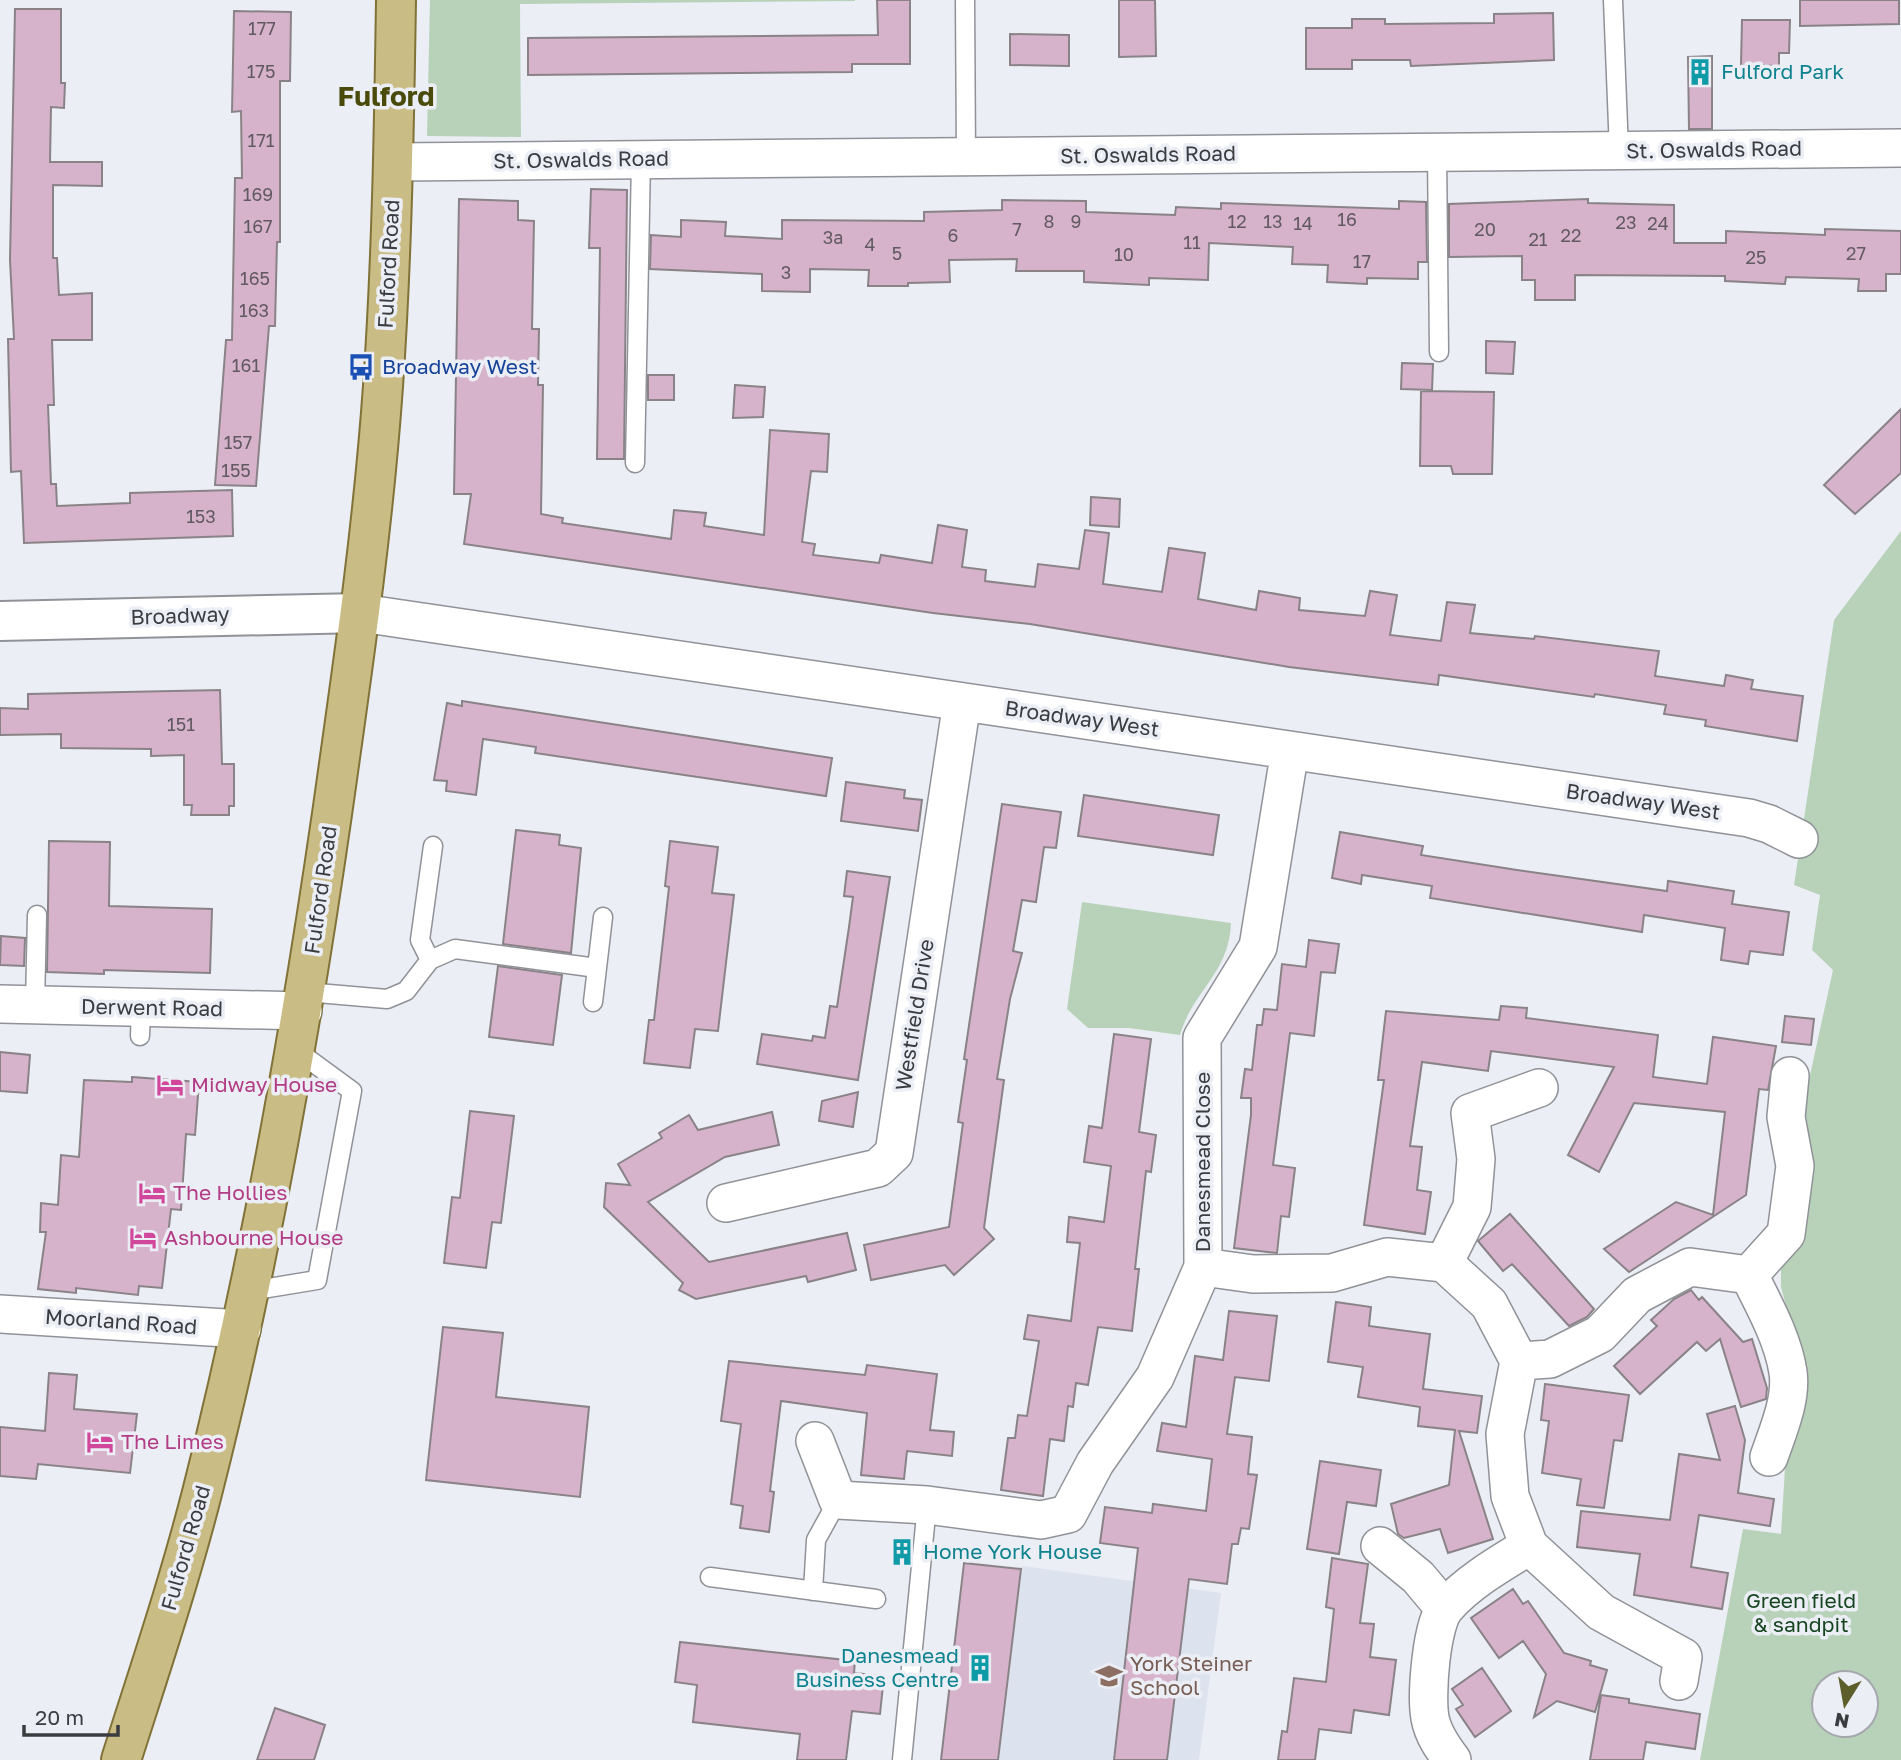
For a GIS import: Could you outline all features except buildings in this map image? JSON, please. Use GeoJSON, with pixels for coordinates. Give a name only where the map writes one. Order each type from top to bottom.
{"type":"FeatureCollection","features":[{"type":"Feature","properties":{"kind":"main road","name":"Fulford Road"},"geometry":{"type":"LineString","coordinates":[[121,1760],[202,1495],[250,1291],[305,1002],[361,612],[383,386],[394,162],[396,0]]}},
{"type":"Feature","properties":{"kind":"street","name":"St. Oswalds Road"},"geometry":{"type":"LineString","coordinates":[[394,162],[1901,148]]}},
{"type":"Feature","properties":{"kind":"street","name":"Broadway"},"geometry":{"type":"LineString","coordinates":[[0,621],[361,612]]}},
{"type":"Feature","properties":{"kind":"street","name":"Broadway West"},"geometry":{"type":"LineString","coordinates":[[361,612],[1749,818],[1769,824],[1799,839]]}},
{"type":"Feature","properties":{"kind":"street","name":"Westfield Drive"},"geometry":{"type":"LineString","coordinates":[[726,1203],[878,1168],[894,1153],[962,702]]}},
{"type":"Feature","properties":{"kind":"street","name":"Danesmead Close"},"geometry":{"type":"LineString","coordinates":[[838,1500],[927,1505],[1041,1520],[1068,1514],[1095,1464],[1155,1377],[1203,1267],[1202,1038],[1258,947],[1290,750]]}},
{"type":"Feature","properties":{"kind":"street","name":"Derwent Road"},"geometry":{"type":"LineString","coordinates":[[18,1005],[141,1022],[305,1002]]}},
{"type":"Feature","properties":{"kind":"street"},"geometry":{"type":"LineString","coordinates":[[1749,1275],[1786,1234],[1795,1166],[1786,1117],[1790,1076]]}},
{"type":"Feature","properties":{"kind":"street"},"geometry":{"type":"LineString","coordinates":[[1444,1263],[1472,1207],[1476,1159],[1463,1105],[1539,1088]]}},
{"type":"Feature","properties":{"kind":"street"},"geometry":{"type":"LineString","coordinates":[[1203,1267],[1253,1274],[1332,1273],[1387,1257],[1444,1263],[1489,1304],[1519,1361],[1505,1434],[1510,1496],[1529,1546],[1601,1612],[1683,1657],[1679,1681]]}},
{"type":"Feature","properties":{"kind":"street"},"geometry":{"type":"LineString","coordinates":[[1519,1361],[1550,1359],[1600,1334],[1637,1295],[1690,1267],[1749,1275]]}},
{"type":"Feature","properties":{"kind":"street"},"geometry":{"type":"LineString","coordinates":[[1749,1275],[1771,1320],[1788,1373],[1784,1413],[1769,1457]]}},
{"type":"Feature","properties":{"kind":"street","name":"Moorland Road"},"geometry":{"type":"LineString","coordinates":[[0,1314],[242,1329]]}},
{"type":"Feature","properties":{"kind":"street"},"geometry":{"type":"LineString","coordinates":[[815,1441],[838,1500]]}},
{"type":"Feature","properties":{"kind":"street"},"geometry":{"type":"LineString","coordinates":[[1380,1546],[1418,1577],[1444,1608]]}},
{"type":"Feature","properties":{"kind":"street"},"geometry":{"type":"LineString","coordinates":[[1452,1760],[1439,1744],[1430,1717],[1430,1657],[1444,1608],[1496,1567],[1529,1546]]}},
{"type":"Feature","properties":{"kind":"lane"},"geometry":{"type":"LineString","coordinates":[[965,0],[966,157]]}},
{"type":"Feature","properties":{"kind":"lane"},"geometry":{"type":"LineString","coordinates":[[1614,0],[1619,151]]}},
{"type":"Feature","properties":{"kind":"lane"},"geometry":{"type":"LineString","coordinates":[[1437,152],[1439,352]]}},
{"type":"Feature","properties":{"kind":"lane"},"geometry":{"type":"LineString","coordinates":[[635,463],[641,160]]}},
{"type":"Feature","properties":{"kind":"lane"},"geometry":{"type":"LineString","coordinates":[[430,960],[420,940],[433,846]]}},
{"type":"Feature","properties":{"kind":"lane"},"geometry":{"type":"LineString","coordinates":[[18,1005],[37,915]]}},
{"type":"Feature","properties":{"kind":"lane"},"geometry":{"type":"LineString","coordinates":[[593,1002],[603,917]]}},
{"type":"Feature","properties":{"kind":"lane"},"geometry":{"type":"LineString","coordinates":[[305,1002],[387,999],[406,992],[430,960],[455,949],[597,968]]}},
{"type":"Feature","properties":{"kind":"lane"},"geometry":{"type":"LineString","coordinates":[[250,1291],[317,1280],[320,1267],[352,1091],[296,1050]]}},
{"type":"Feature","properties":{"kind":"lane"},"geometry":{"type":"LineString","coordinates":[[813,1591],[816,1540],[838,1500]]}},
{"type":"Feature","properties":{"kind":"lane"},"geometry":{"type":"LineString","coordinates":[[902,1760],[927,1505]]}},
{"type":"Feature","properties":{"kind":"lane"},"geometry":{"type":"LineString","coordinates":[[710,1577],[876,1599]]}},
{"type":"Feature","properties":{"kind":"shaded area","name":"York Steiner School"},"geometry":{"type":"Polygon","coordinates":[[[1022,1566],[1221,1593],[1199,1760],[999,1760],[1022,1566]]]}},
{"type":"Feature","properties":{"kind":"green space"},"geometry":{"type":"Polygon","coordinates":[[[430,0],[855,1],[520,4],[521,137],[427,136],[430,0]]]}},
{"type":"Feature","properties":{"kind":"green space","name":"Green field & sandpit"},"geometry":{"type":"Polygon","coordinates":[[[1901,531],[1901,1760],[1700,1760],[1743,1529],[1781,1534],[1785,1468],[1794,1437],[1794,1335],[1781,1287],[1781,1262],[1807,1089],[1833,970],[1812,950],[1820,895],[1794,885],[1834,620],[1901,531]]]}},
{"type":"Feature","properties":{"kind":"green space"},"geometry":{"type":"Polygon","coordinates":[[[1082,902],[1231,923],[1224,956],[1193,1006],[1180,1035],[1129,1028],[1088,1028],[1067,1009],[1082,902]]]}},
{"type":"Feature","properties":{"kind":"place","name":"Fulford Park"},"geometry":{"type":"Point","coordinates":[1700,72]}},
{"type":"Feature","properties":{"kind":"place","name":"Broadway West"},"geometry":{"type":"Point","coordinates":[361,367]}},
{"type":"Feature","properties":{"kind":"place","name":"Midway House"},"geometry":{"type":"Point","coordinates":[170,1085]}},
{"type":"Feature","properties":{"kind":"place","name":"The Hollies"},"geometry":{"type":"Point","coordinates":[152,1193]}},
{"type":"Feature","properties":{"kind":"place","name":"Ashbourne House"},"geometry":{"type":"Point","coordinates":[143,1238]}},
{"type":"Feature","properties":{"kind":"place","name":"The Limes"},"geometry":{"type":"Point","coordinates":[100,1442]}},
{"type":"Feature","properties":{"kind":"place","name":"Home York House"},"geometry":{"type":"Point","coordinates":[902,1552]}},
{"type":"Feature","properties":{"kind":"place","name":"Danesmead Business Centre"},"geometry":{"type":"Point","coordinates":[980,1668]}},
{"type":"Feature","properties":{"kind":"place","name":"York Steiner School"},"geometry":{"type":"Point","coordinates":[1109,1676]}},
{"type":"Feature","properties":{"kind":"district","name":"Fulford"},"geometry":{"type":"Point","coordinates":[386,96]}}]}
